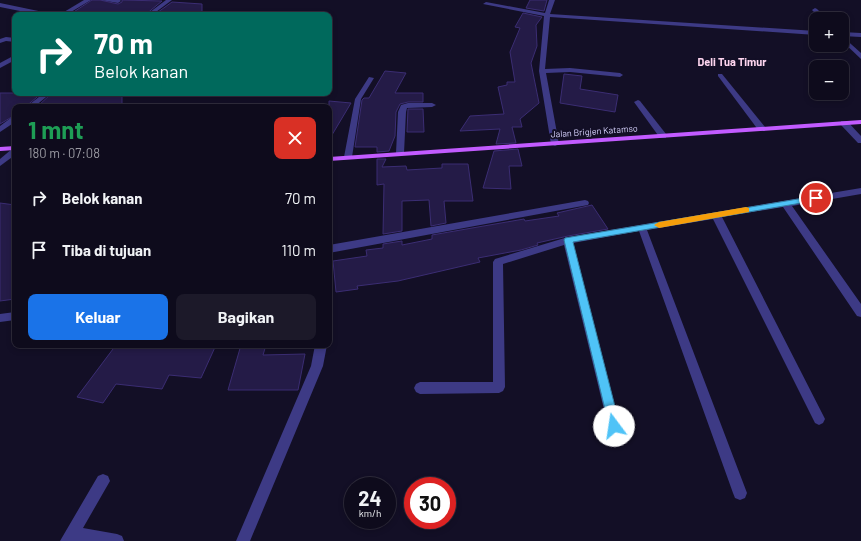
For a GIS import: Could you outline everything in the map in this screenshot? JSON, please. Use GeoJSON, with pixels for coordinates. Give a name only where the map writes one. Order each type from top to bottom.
{"type":"FeatureCollection","features":[{"type":"Feature","properties":{"kind":"main road","name":"Jalan Brigjen Katamso"},"geometry":{"type":"LineString","coordinates":[[332,159],[861,122]]}},
{"type":"Feature","properties":{"kind":"main road"},"geometry":{"type":"LineString","coordinates":[[0,149],[12,148]]}},
{"type":"Feature","properties":{"kind":"street"},"geometry":{"type":"LineString","coordinates":[[67,12],[88,0]]}},
{"type":"Feature","properties":{"kind":"street"},"geometry":{"type":"LineString","coordinates":[[104,0],[118,1]]}},
{"type":"Feature","properties":{"kind":"street"},"geometry":{"type":"LineString","coordinates":[[153,12],[169,0]]}},
{"type":"Feature","properties":{"kind":"street"},"geometry":{"type":"LineString","coordinates":[[552,0],[547,15],[542,71],[555,144]]}},
{"type":"Feature","properties":{"kind":"street"},"geometry":{"type":"LineString","coordinates":[[486,4],[508,6],[547,15],[809,33]]}},
{"type":"Feature","properties":{"kind":"street"},"geometry":{"type":"LineString","coordinates":[[0,5],[34,12]]}},
{"type":"Feature","properties":{"kind":"street"},"geometry":{"type":"LineString","coordinates":[[849,34],[861,35]]}},
{"type":"Feature","properties":{"kind":"street"},"geometry":{"type":"LineString","coordinates":[[0,41],[12,40]]}},
{"type":"Feature","properties":{"kind":"street"},"geometry":{"type":"LineString","coordinates":[[849,45],[861,57]]}},
{"type":"Feature","properties":{"kind":"street"},"geometry":{"type":"LineString","coordinates":[[0,66],[12,59]]}},
{"type":"Feature","properties":{"kind":"street"},"geometry":{"type":"LineString","coordinates":[[542,71],[570,70],[620,75]]}},
{"type":"Feature","properties":{"kind":"street"},"geometry":{"type":"LineString","coordinates":[[720,75],[762,129]]}},
{"type":"Feature","properties":{"kind":"street"},"geometry":{"type":"LineString","coordinates":[[348,157],[358,99],[372,78]]}},
{"type":"Feature","properties":{"kind":"street"},"geometry":{"type":"LineString","coordinates":[[34,104],[44,96]]}},
{"type":"Feature","properties":{"kind":"street"},"geometry":{"type":"LineString","coordinates":[[638,102],[663,136]]}},
{"type":"Feature","properties":{"kind":"street"},"geometry":{"type":"LineString","coordinates":[[400,153],[402,112],[404,107],[408,105],[432,105]]}},
{"type":"Feature","properties":{"kind":"street"},"geometry":{"type":"LineString","coordinates":[[0,130],[12,121]]}},
{"type":"Feature","properties":{"kind":"street"},"geometry":{"type":"LineString","coordinates":[[844,123],[861,141]]}},
{"type":"Feature","properties":{"kind":"street"},"geometry":{"type":"LineString","coordinates":[[0,163],[12,153]]}},
{"type":"Feature","properties":{"kind":"street"},"geometry":{"type":"LineString","coordinates":[[420,388],[499,387],[498,262],[568,240],[861,191]]}},
{"type":"Feature","properties":{"kind":"street"},"geometry":{"type":"LineString","coordinates":[[332,248],[585,203]]}},
{"type":"Feature","properties":{"kind":"street"},"geometry":{"type":"LineString","coordinates":[[786,204],[861,312]]}},
{"type":"Feature","properties":{"kind":"street"},"geometry":{"type":"LineString","coordinates":[[716,215],[819,419]]}},
{"type":"Feature","properties":{"kind":"street"},"geometry":{"type":"LineString","coordinates":[[642,228],[740,493]]}},
{"type":"Feature","properties":{"kind":"street"},"geometry":{"type":"LineString","coordinates":[[568,240],[614,426]]}},
{"type":"Feature","properties":{"kind":"street"},"geometry":{"type":"LineString","coordinates":[[0,318],[12,316]]}},
{"type":"Feature","properties":{"kind":"street"},"geometry":{"type":"LineString","coordinates":[[242,541],[317,366],[320,348]]}},
{"type":"Feature","properties":{"kind":"street"},"geometry":{"type":"LineString","coordinates":[[103,481],[69,538],[117,541]]}},
{"type":"Feature","properties":{"kind":"building"},"geometry":{"type":"Polygon","coordinates":[[[92,0],[100,0],[118,4],[122,2],[122,0],[162,1],[149,12],[74,12],[92,0]]]}},
{"type":"Feature","properties":{"kind":"building"},"geometry":{"type":"Polygon","coordinates":[[[530,0],[547,0],[544,11],[526,8],[530,0]]]}},
{"type":"Feature","properties":{"kind":"building"},"geometry":{"type":"Polygon","coordinates":[[[172,2],[202,4],[202,12],[158,12],[172,2]]]}},
{"type":"Feature","properties":{"kind":"building"},"geometry":{"type":"Polygon","coordinates":[[[523,13],[542,17],[536,25],[537,46],[531,63],[539,103],[520,119],[522,127],[512,127],[516,143],[496,144],[500,129],[460,131],[470,116],[504,114],[498,87],[507,85],[507,82],[515,82],[510,52],[520,28],[515,27],[523,13]]]}},
{"type":"Feature","properties":{"kind":"building"},"geometry":{"type":"Polygon","coordinates":[[[385,71],[406,73],[395,93],[423,93],[423,102],[408,102],[400,104],[396,112],[395,136],[389,151],[377,152],[377,147],[355,147],[362,100],[364,98],[369,98],[385,71]]]}},
{"type":"Feature","properties":{"kind":"building"},"geometry":{"type":"Polygon","coordinates":[[[564,74],[582,76],[580,89],[618,95],[615,112],[560,103],[564,74]]]}},
{"type":"Feature","properties":{"kind":"building"},"geometry":{"type":"Polygon","coordinates":[[[0,93],[12,93],[12,96],[38,96],[29,104],[12,104],[12,117],[0,124],[0,93]]]}},
{"type":"Feature","properties":{"kind":"building"},"geometry":{"type":"Polygon","coordinates":[[[49,96],[122,96],[122,104],[40,104],[49,96]]]}},
{"type":"Feature","properties":{"kind":"building"},"geometry":{"type":"Polygon","coordinates":[[[329,101],[351,103],[332,135],[332,104],[329,104],[329,101]]]}},
{"type":"Feature","properties":{"kind":"building"},"geometry":{"type":"Polygon","coordinates":[[[408,109],[423,109],[424,132],[407,132],[408,109]]]}},
{"type":"Feature","properties":{"kind":"building"},"geometry":{"type":"Polygon","coordinates":[[[518,149],[522,166],[509,166],[511,189],[483,188],[494,151],[518,149]]]}},
{"type":"Feature","properties":{"kind":"building"},"geometry":{"type":"Polygon","coordinates":[[[377,159],[386,159],[382,167],[406,166],[407,170],[442,168],[442,164],[468,164],[473,201],[444,201],[446,223],[431,226],[429,200],[402,201],[402,231],[383,234],[384,184],[377,185],[377,159]]]}},
{"type":"Feature","properties":{"kind":"building"},"geometry":{"type":"Polygon","coordinates":[[[0,203],[12,205],[12,299],[0,301],[0,203]]]}},
{"type":"Feature","properties":{"kind":"building"},"geometry":{"type":"Polygon","coordinates":[[[592,205],[608,229],[537,243],[538,245],[521,250],[478,258],[480,262],[398,281],[357,286],[358,289],[336,292],[333,261],[367,256],[366,250],[383,248],[383,244],[402,241],[402,245],[432,239],[432,235],[524,219],[525,221],[559,216],[557,213],[592,205]]]}},
{"type":"Feature","properties":{"kind":"building"},"geometry":{"type":"Polygon","coordinates":[[[114,348],[215,348],[201,378],[169,375],[162,389],[116,384],[103,403],[77,397],[114,348]]]}},
{"type":"Feature","properties":{"kind":"building"},"geometry":{"type":"Polygon","coordinates":[[[240,348],[265,348],[263,355],[305,354],[298,390],[228,390],[240,348]]]}},
{"type":"Feature","properties":{"kind":"slow traffic"},"geometry":{"type":"LineString","coordinates":[[659,225],[746,210]]}},
{"type":"Feature","properties":{"kind":"district","name":"Deli Tua Timur"},"geometry":{"type":"Point","coordinates":[732,61]}},
{"type":"Feature","properties":{"kind":"route"},"geometry":{"type":"LineString","coordinates":[[614,426],[568,240],[816,198]]}}]}
